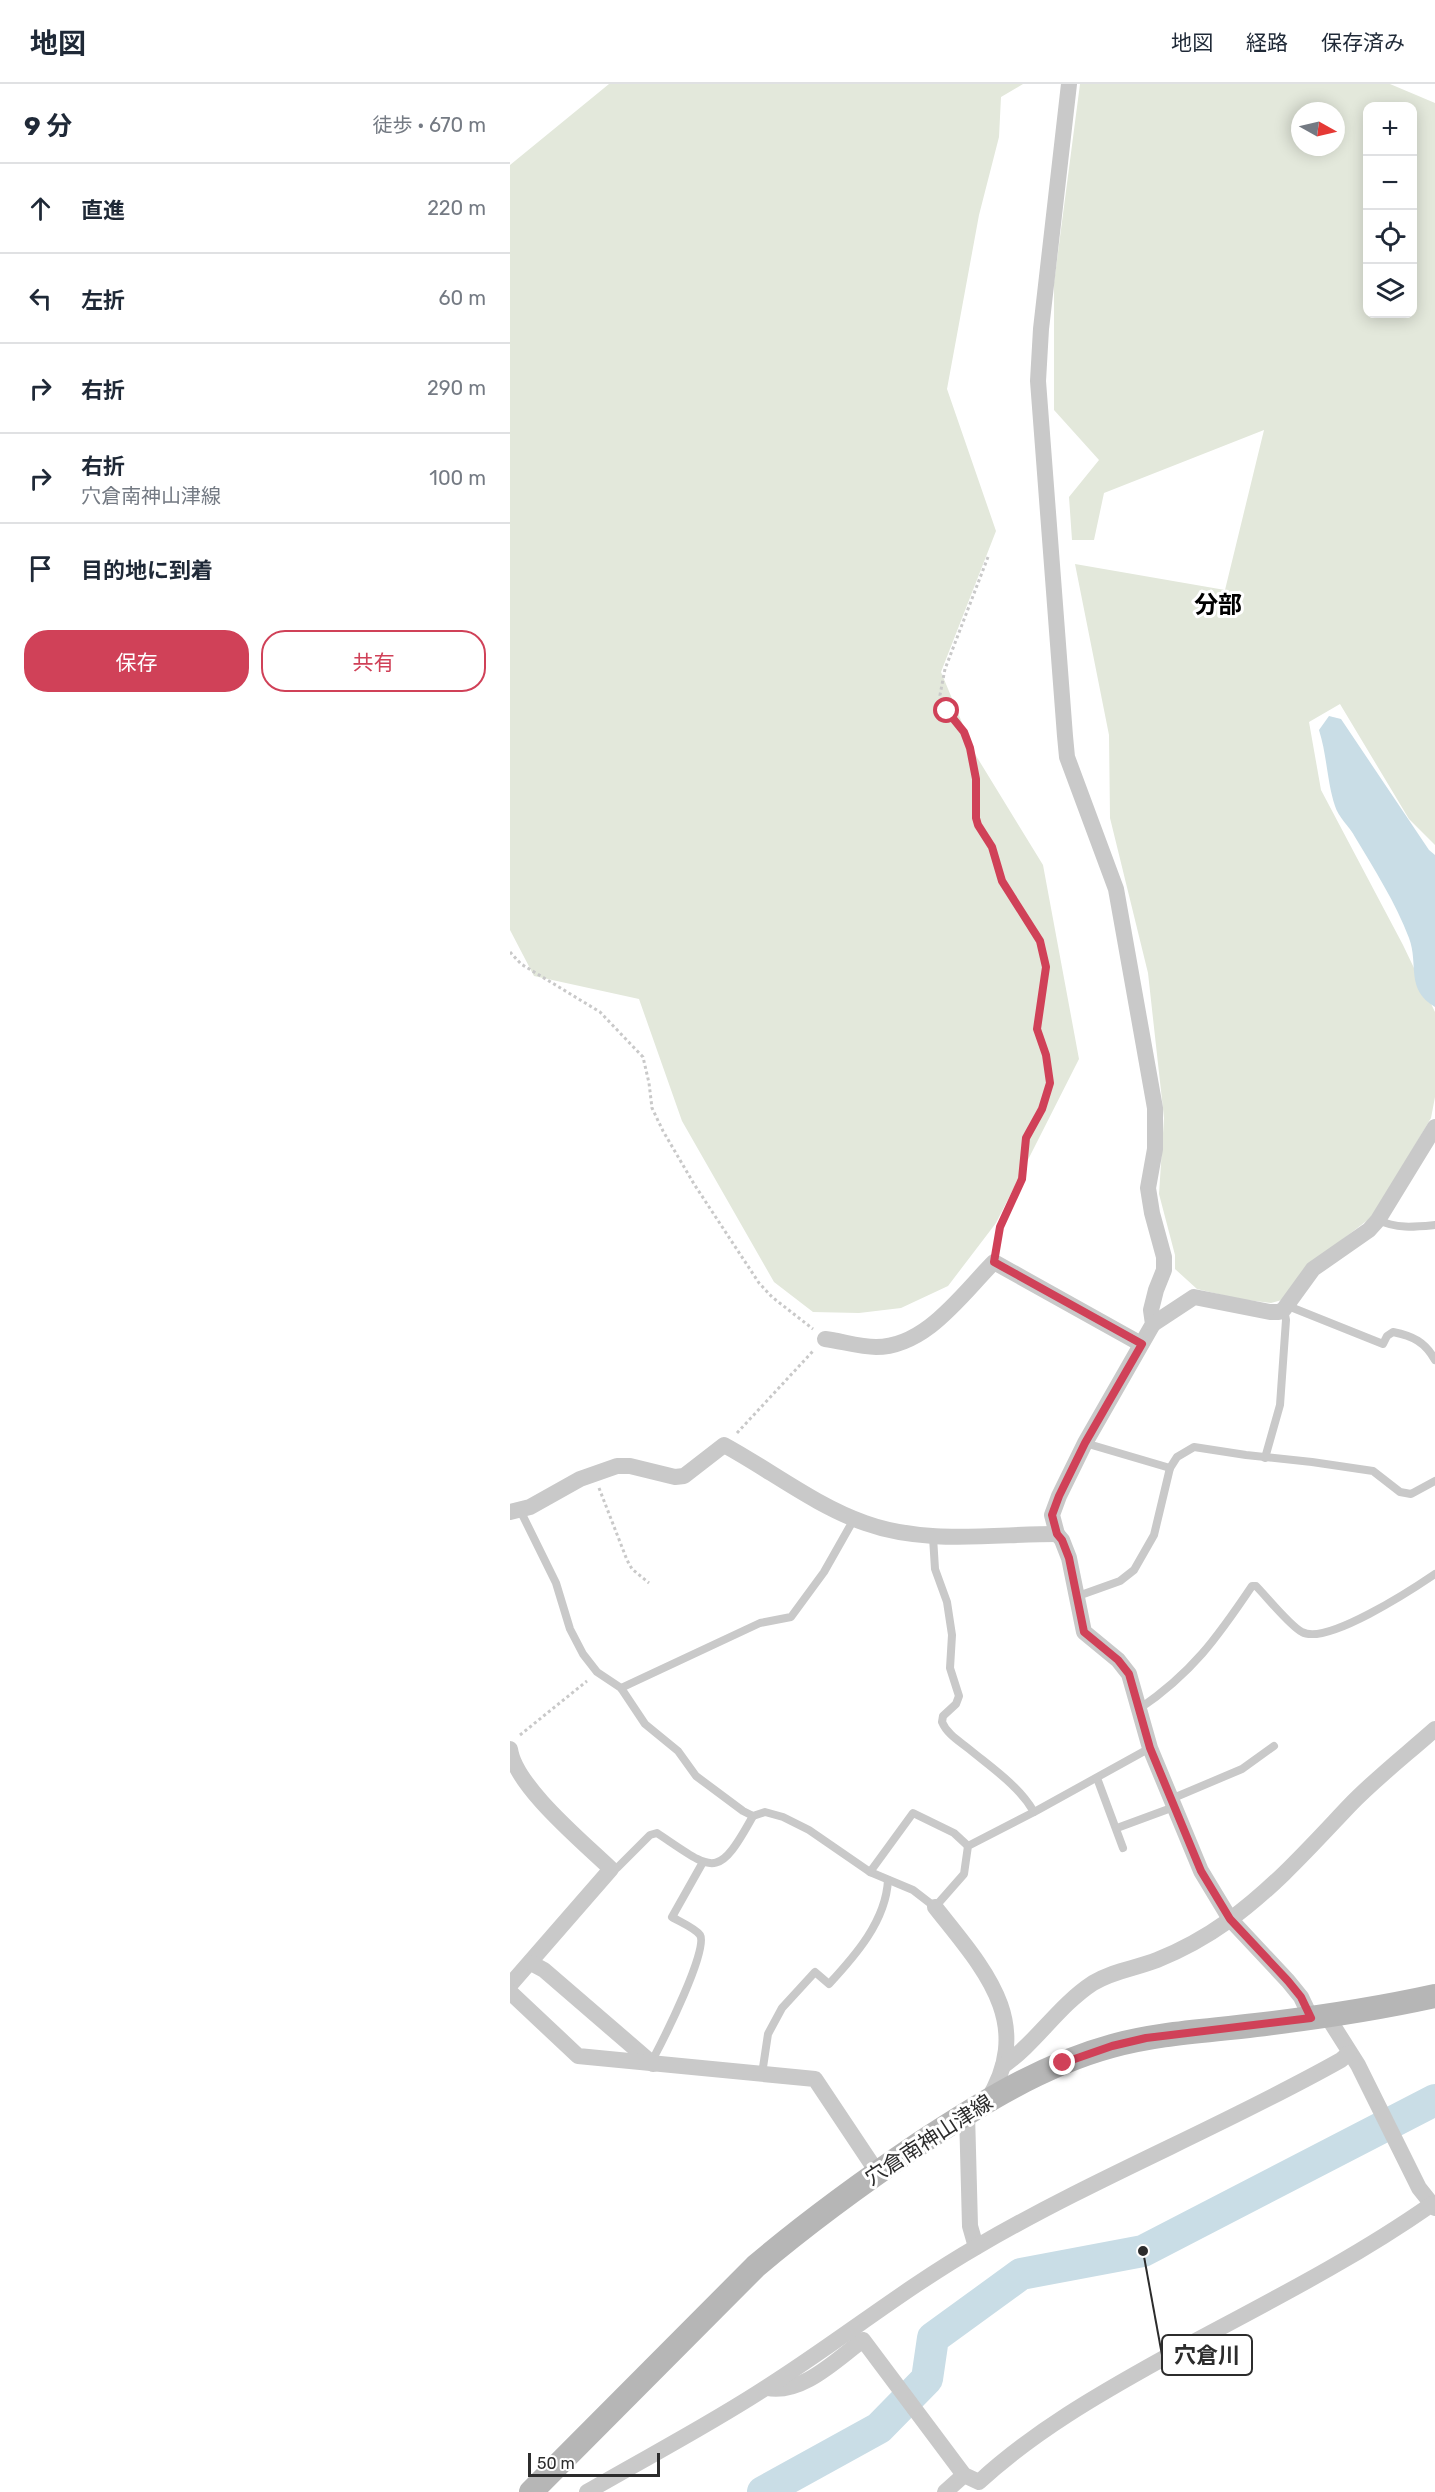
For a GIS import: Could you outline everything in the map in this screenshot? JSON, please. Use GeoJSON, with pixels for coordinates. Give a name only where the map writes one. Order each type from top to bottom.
{"type":"FeatureCollection","features":[{"type":"Feature","properties":{"kind":"main road","name":"穴倉南神山津線"},"geometry":{"type":"LineString","coordinates":[[531,2492],[756,2266],[877,2172],[977,2107],[1063,2063],[1112,2046],[1146,2038],[1319,2017],[1435,1996]]}},
{"type":"Feature","properties":{"kind":"street"},"geometry":{"type":"LineString","coordinates":[[766,2388],[777,2390],[806,2381],[862,2340],[960,2471],[979,2482],[1035,2437],[1090,2401],[1360,2250],[1429,2197],[1353,2059],[1288,1981],[1230,1919],[1201,1871],[1150,1748],[1129,1674],[1118,1660],[1084,1632],[1069,1558],[1057,1534],[1052,1515],[1085,1443],[1152,1324],[1151,1310],[1164,1270],[1164,1257],[1148,1188],[1155,1149],[1155,1108],[1116,889],[1067,757],[1038,381],[1041,329],[1069,84]]}},
{"type":"Feature","properties":{"kind":"street"},"geometry":{"type":"LineString","coordinates":[[1152,1324],[1194,1297],[1270,1312],[1280,1312],[1286,1308],[1313,1269],[1369,1230],[1378,1220],[1435,1128]]}},
{"type":"Feature","properties":{"kind":"street"},"geometry":{"type":"LineString","coordinates":[[825,1339],[873,1347],[899,1342],[914,1336],[937,1321],[994,1262],[1142,1344]]}},
{"type":"Feature","properties":{"kind":"street"},"geometry":{"type":"LineString","coordinates":[[515,1511],[530,1507],[593,1473],[617,1466],[630,1466],[675,1477],[684,1476],[724,1445],[854,1519],[892,1531],[933,1537],[1057,1534]]}},
{"type":"Feature","properties":{"kind":"street"},"geometry":{"type":"LineString","coordinates":[[1003,2066],[1015,2058],[1046,2024],[1092,1984],[1117,1971],[1156,1961],[1230,1919],[1280,1876],[1369,1787],[1435,1729]]}},
{"type":"Feature","properties":{"kind":"street"},"geometry":{"type":"LineString","coordinates":[[510,1985],[611,1869],[543,1803],[517,1769],[511,1741]]}},
{"type":"Feature","properties":{"kind":"street"},"geometry":{"type":"LineString","coordinates":[[934,1907],[985,1977],[1002,2007],[1008,2040],[996,2086],[977,2107],[970,2226],[976,2247]]}},
{"type":"Feature","properties":{"kind":"street"},"geometry":{"type":"LineString","coordinates":[[531,1963],[544,1970],[653,2064]]}},
{"type":"Feature","properties":{"kind":"street"},"geometry":{"type":"LineString","coordinates":[[510,1992],[578,2056],[816,2079],[877,2172]]}},
{"type":"Feature","properties":{"kind":"street"},"geometry":{"type":"LineString","coordinates":[[587,2492],[766,2388],[976,2247],[1098,2182],[1271,2099],[1341,2060],[1353,2059]]}},
{"type":"Feature","properties":{"kind":"street"},"geometry":{"type":"LineString","coordinates":[[945,2492],[960,2471]]}},
{"type":"Feature","properties":{"kind":"lane"},"geometry":{"type":"LineString","coordinates":[[1378,1220],[1388,1225],[1407,1228],[1435,1226]]}},
{"type":"Feature","properties":{"kind":"lane"},"geometry":{"type":"LineString","coordinates":[[1265,1458],[1280,1405],[1286,1308],[1383,1344],[1387,1336],[1393,1332],[1404,1334],[1422,1341],[1435,1359]]}},
{"type":"Feature","properties":{"kind":"lane"},"geometry":{"type":"LineString","coordinates":[[1085,1443],[1170,1468]]}},
{"type":"Feature","properties":{"kind":"lane"},"geometry":{"type":"LineString","coordinates":[[1078,1596],[1120,1581],[1134,1570],[1154,1534],[1170,1468],[1177,1457],[1194,1446],[1265,1458],[1373,1471],[1400,1492],[1411,1494],[1435,1481]]}},
{"type":"Feature","properties":{"kind":"lane"},"geometry":{"type":"LineString","coordinates":[[515,1511],[556,1583],[570,1629],[583,1654],[597,1672],[621,1688],[645,1724],[678,1751],[696,1776],[717,1794],[753,1816]]}},
{"type":"Feature","properties":{"kind":"lane"},"geometry":{"type":"LineString","coordinates":[[621,1688],[760,1623],[791,1617],[824,1572],[854,1519]]}},
{"type":"Feature","properties":{"kind":"lane"},"geometry":{"type":"LineString","coordinates":[[933,1537],[934,1569],[947,1602],[952,1635],[950,1668],[959,1696],[956,1704],[944,1716],[942,1722],[952,1735],[1008,1781],[1034,1812]]}},
{"type":"Feature","properties":{"kind":"lane"},"geometry":{"type":"LineString","coordinates":[[1139,1708],[1177,1681],[1212,1644],[1252,1586],[1256,1586],[1299,1631],[1310,1635],[1328,1632],[1389,1604],[1435,1574]]}},
{"type":"Feature","properties":{"kind":"lane"},"geometry":{"type":"LineString","coordinates":[[1117,1828],[1242,1769],[1274,1746]]}},
{"type":"Feature","properties":{"kind":"lane"},"geometry":{"type":"LineString","coordinates":[[968,1846],[1150,1748]]}},
{"type":"Feature","properties":{"kind":"lane"},"geometry":{"type":"LineString","coordinates":[[1097,1778],[1123,1848]]}},
{"type":"Feature","properties":{"kind":"lane"},"geometry":{"type":"LineString","coordinates":[[611,1869],[617,1868],[650,1835],[657,1833],[703,1862],[715,1864],[731,1854],[753,1816],[765,1812],[783,1817],[809,1830],[870,1872],[913,1890],[934,1907],[964,1874],[968,1846]]}},
{"type":"Feature","properties":{"kind":"lane"},"geometry":{"type":"LineString","coordinates":[[870,1872],[913,1813],[954,1833],[968,1846]]}},
{"type":"Feature","properties":{"kind":"lane"},"geometry":{"type":"LineString","coordinates":[[653,2064],[654,2057],[686,1989],[700,1950],[701,1938],[698,1933],[672,1917],[703,1862]]}},
{"type":"Feature","properties":{"kind":"lane"},"geometry":{"type":"LineString","coordinates":[[762,2074],[768,2034],[782,2008],[815,1972],[829,1984],[843,1969],[870,1933],[886,1895],[888,1880]]}},
{"type":"Feature","properties":{"kind":"path"},"geometry":{"type":"LineString","coordinates":[[988,557],[945,669],[940,695],[947,711],[964,732],[970,748],[976,779],[978,825],[992,847],[1002,881],[1040,941],[1044,953],[1046,967],[1037,1029],[1046,1055],[1050,1083],[1042,1109],[1026,1138],[1022,1179],[1000,1227],[994,1262]]}},
{"type":"Feature","properties":{"kind":"path"},"geometry":{"type":"LineString","coordinates":[[510,952],[521,964],[600,1012],[643,1058],[652,1108],[694,1184],[759,1283],[772,1297],[825,1339],[724,1445]]}},
{"type":"Feature","properties":{"kind":"path"},"geometry":{"type":"LineString","coordinates":[[593,1473],[627,1560],[632,1569],[649,1583]]}},
{"type":"Feature","properties":{"kind":"path"},"geometry":{"type":"LineString","coordinates":[[511,1741],[523,1734],[597,1672]]}},
{"type":"Feature","properties":{"kind":"shaded area"},"geometry":{"type":"Polygon","coordinates":[[[609,84],[1023,84],[1001,97],[999,137],[979,215],[947,389],[996,531],[941,672],[975,754],[1043,865],[1079,1059],[996,1223],[948,1286],[901,1308],[859,1313],[813,1312],[774,1282],[682,1121],[639,999],[534,976],[510,930],[510,165],[609,84]]]}},
{"type":"Feature","properties":{"kind":"shaded area"},"geometry":{"type":"Polygon","coordinates":[[[1080,84],[1390,84],[1435,103],[1435,845],[1409,819],[1340,704],[1309,722],[1321,790],[1403,945],[1435,1012],[1435,1097],[1431,1118],[1373,1216],[1313,1262],[1282,1300],[1271,1303],[1239,1299],[1197,1289],[1175,1269],[1175,1255],[1159,1194],[1164,1118],[1148,973],[1110,818],[1109,735],[1075,564],[1225,590],[1264,430],[1104,493],[1094,540],[1072,540],[1069,497],[1099,460],[1054,410],[1054,283],[1080,84]]]}},
{"type":"Feature","properties":{"kind":"water"},"geometry":{"type":"Polygon","coordinates":[[[1329,716],[1341,719],[1429,850],[1435,855],[1435,1007],[1426,1000],[1416,984],[1412,948],[1398,912],[1335,806],[1319,730],[1329,716]]]}},
{"type":"Feature","properties":{"kind":"waterway"},"geometry":{"type":"LineString","coordinates":[[763,2492],[879,2428],[927,2379],[933,2338],[1021,2274],[1143,2251],[1435,2100]]}},
{"type":"Feature","properties":{"kind":"place","name":"穴倉川"},"geometry":{"type":"Point","coordinates":[1143,2251]}},
{"type":"Feature","properties":{"kind":"district","name":"分部"},"geometry":{"type":"Point","coordinates":[1218,605]}},
{"type":"Feature","properties":{"kind":"route"},"geometry":{"type":"LineString","coordinates":[[947,711],[964,732],[970,748],[976,779],[978,825],[992,847],[1002,881],[1040,941],[1046,967],[1037,1029],[1050,1070],[1050,1083],[1042,1109],[1026,1138],[1022,1179],[1000,1227],[994,1262],[1142,1344],[1085,1443],[1052,1515],[1057,1534],[1069,1558],[1084,1632],[1118,1660],[1129,1674],[1150,1748],[1201,1871],[1230,1919],[1288,1981],[1301,1997],[1311,2018],[1146,2038],[1085,2054],[1063,2063]]}}]}
